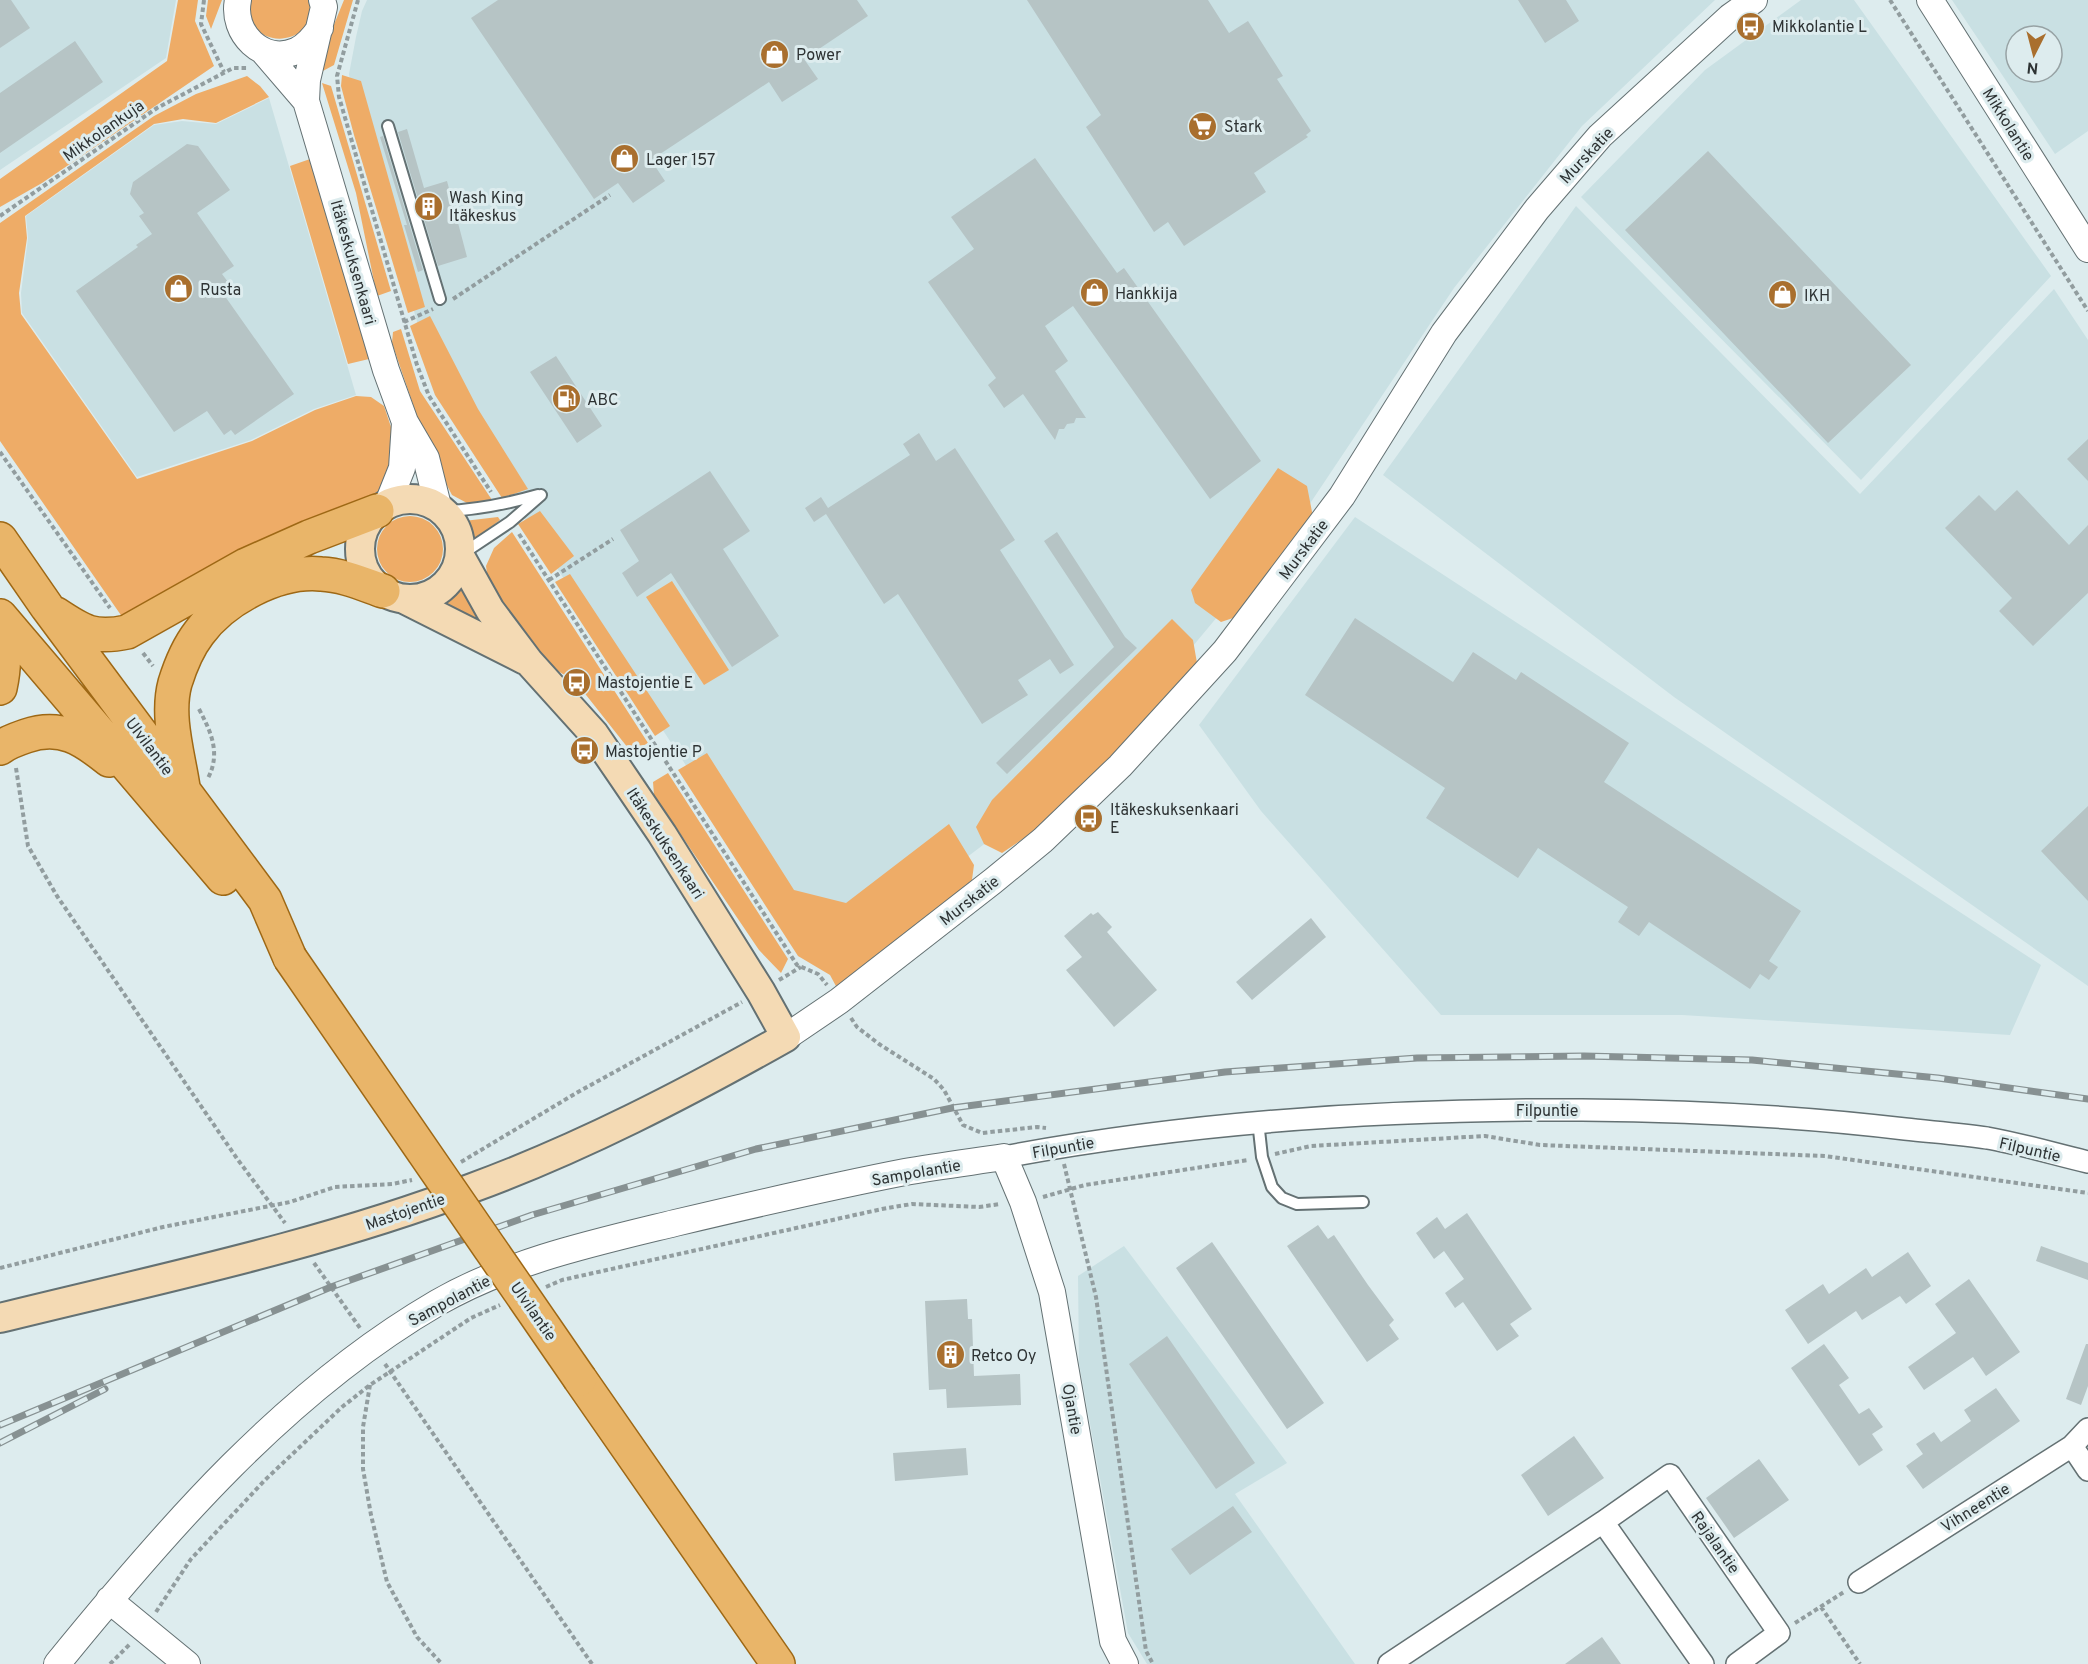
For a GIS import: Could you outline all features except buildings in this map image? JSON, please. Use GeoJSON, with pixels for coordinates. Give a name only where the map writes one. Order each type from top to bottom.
{"type":"FeatureCollection","features":[{"type":"Feature","properties":{"kind":"main road"},"geometry":{"type":"LineString","coordinates":[[47,607],[80,630],[107,636],[127,632],[246,565],[405,498],[422,499],[441,508],[454,522],[460,536],[461,556],[454,576],[440,590],[423,598],[393,595],[349,579],[322,574],[298,574],[274,580],[250,591],[221,612],[198,634],[175,684],[169,794]]}},
{"type":"Feature","properties":{"kind":"main road"},"geometry":{"type":"LineString","coordinates":[[382,507],[367,523],[361,537],[360,552],[363,568],[371,581],[393,595]]}},
{"type":"Feature","properties":{"kind":"main road","name":"Ulvilantie"},"geometry":{"type":"LineString","coordinates":[[0,539],[169,794]]}},
{"type":"Feature","properties":{"kind":"main road","name":"Itäkeskuksenkaari"},"geometry":{"type":"LineString","coordinates":[[461,556],[490,610],[529,662],[594,734],[662,834],[761,992],[786,1037]]}},
{"type":"Feature","properties":{"kind":"main road","name":"Itäkeskuksenkaari"},"geometry":{"type":"LineString","coordinates":[[393,595],[529,662]]}},
{"type":"Feature","properties":{"kind":"main road","name":"Ulvilantie"},"geometry":{"type":"LineString","coordinates":[[0,616],[169,794],[265,900],[290,958],[778,1664]]}},
{"type":"Feature","properties":{"kind":"main road"},"geometry":{"type":"LineString","coordinates":[[0,639],[3,673],[0,688]]}},
{"type":"Feature","properties":{"kind":"main road"},"geometry":{"type":"LineString","coordinates":[[3,745],[39,732],[63,732],[86,741],[169,794]]}},
{"type":"Feature","properties":{"kind":"main road","name":"Mastojentie"},"geometry":{"type":"LineString","coordinates":[[0,1318],[300,1244],[472,1188],[558,1154],[700,1085],[786,1037]]}},
{"type":"Feature","properties":{"kind":"street","name":"Itäkeskuksenkaari"},"geometry":{"type":"LineString","coordinates":[[238,0],[237,21],[243,34],[251,44],[263,51],[306,101]]}},
{"type":"Feature","properties":{"kind":"street","name":"Murskatie"},"geometry":{"type":"LineString","coordinates":[[786,1037],[839,1001],[993,881],[1043,840],[1120,766],[1225,651],[1342,496],[1444,333],[1536,209],[1600,136],[1730,18],[1754,0]]}},
{"type":"Feature","properties":{"kind":"street","name":"Mikkolantie"},"geometry":{"type":"LineString","coordinates":[[1929,0],[2088,249]]}},
{"type":"Feature","properties":{"kind":"street","name":"Itäkeskuksenkaari"},"geometry":{"type":"LineString","coordinates":[[323,9],[308,80],[306,101],[386,370],[405,422],[426,458],[441,508]]}},
{"type":"Feature","properties":{"kind":"street"},"geometry":{"type":"LineString","coordinates":[[263,51],[279,54],[296,51],[310,42],[323,9]]}},
{"type":"Feature","properties":{"kind":"street","name":"Itäkeskuksenkaari"},"geometry":{"type":"LineString","coordinates":[[382,507],[402,468],[405,422]]}},
{"type":"Feature","properties":{"kind":"street","name":"Filpuntie"},"geometry":{"type":"LineString","coordinates":[[1004,1157],[1130,1136],[1258,1121],[1397,1113],[1528,1110],[1643,1111],[1870,1124],[1986,1138],[2088,1162]]}},
{"type":"Feature","properties":{"kind":"street","name":"Sampolantie"},"geometry":{"type":"LineString","coordinates":[[57,1664],[178,1521],[241,1455],[328,1378],[371,1344],[437,1303],[484,1279],[536,1260],[606,1240],[703,1216],[905,1172],[1004,1157]]}},
{"type":"Feature","properties":{"kind":"street","name":"Ojantie"},"geometry":{"type":"LineString","coordinates":[[1004,1157],[1023,1202],[1052,1292],[1113,1641],[1125,1664]]}},
{"type":"Feature","properties":{"kind":"street","name":"Vihneentie"},"geometry":{"type":"LineString","coordinates":[[1859,1582],[2072,1446],[2088,1429]]}},
{"type":"Feature","properties":{"kind":"street"},"geometry":{"type":"LineString","coordinates":[[2072,1446],[2088,1470]]}},
{"type":"Feature","properties":{"kind":"street","name":"Rajalantie"},"geometry":{"type":"LineString","coordinates":[[1389,1664],[1670,1475],[1779,1633]]}},
{"type":"Feature","properties":{"kind":"street"},"geometry":{"type":"LineString","coordinates":[[1603,1522],[1703,1664]]}},
{"type":"Feature","properties":{"kind":"street"},"geometry":{"type":"LineString","coordinates":[[109,1600],[187,1664]]}},
{"type":"Feature","properties":{"kind":"street"},"geometry":{"type":"LineString","coordinates":[[1737,1664],[1779,1633]]}},
{"type":"Feature","properties":{"kind":"lane"},"geometry":{"type":"LineString","coordinates":[[388,126],[442,302]]}},
{"type":"Feature","properties":{"kind":"lane"},"geometry":{"type":"LineString","coordinates":[[441,508],[471,510],[500,506],[541,495],[510,522],[461,556]]}},
{"type":"Feature","properties":{"kind":"lane"},"geometry":{"type":"LineString","coordinates":[[1258,1121],[1262,1157],[1272,1187],[1282,1198],[1297,1204],[1363,1202]]}},
{"type":"Feature","properties":{"kind":"path","name":"Mikkolankuja"},"geometry":{"type":"LineString","coordinates":[[0,216],[157,108],[224,72],[201,24],[204,0]]}},
{"type":"Feature","properties":{"kind":"path"},"geometry":{"type":"LineString","coordinates":[[358,0],[337,76],[338,90],[404,322],[429,396],[500,506]]}},
{"type":"Feature","properties":{"kind":"path"},"geometry":{"type":"LineString","coordinates":[[1890,0],[2088,312]]}},
{"type":"Feature","properties":{"kind":"path"},"geometry":{"type":"LineString","coordinates":[[404,322],[442,302],[610,195]]}},
{"type":"Feature","properties":{"kind":"path"},"geometry":{"type":"LineString","coordinates":[[510,522],[797,964],[818,974],[857,1027],[934,1079],[944,1090],[963,1125],[982,1134],[1037,1127],[1057,1129],[1096,1297],[1146,1651],[1153,1664]]}},
{"type":"Feature","properties":{"kind":"path"},"geometry":{"type":"LineString","coordinates":[[549,580],[614,539]]}},
{"type":"Feature","properties":{"kind":"path"},"geometry":{"type":"LineString","coordinates":[[3,745],[16,766],[28,846],[57,896],[238,1160],[371,1344],[592,1664]]}},
{"type":"Feature","properties":{"kind":"path"},"geometry":{"type":"LineString","coordinates":[[1071,1190],[1085,1185],[1228,1165],[1311,1146],[1485,1136],[1540,1145],[1825,1156],[2088,1193]]}},
{"type":"Feature","properties":{"kind":"path"},"geometry":{"type":"LineString","coordinates":[[370,1385],[363,1427],[363,1469],[387,1582],[417,1636],[442,1664]]}},
{"type":"Feature","properties":{"kind":"path"},"geometry":{"type":"LineString","coordinates":[[1779,1633],[1859,1582]]}},
{"type":"Feature","properties":{"kind":"path"},"geometry":{"type":"LineString","coordinates":[[1821,1607],[1860,1664]]}},
{"type":"Feature","properties":{"kind":"shaded area"},"geometry":{"type":"Polygon","coordinates":[[[0,0],[176,0],[166,58],[0,170],[0,0]]]}},
{"type":"Feature","properties":{"kind":"shaded area"},"geometry":{"type":"Polygon","coordinates":[[[178,0],[198,0],[195,21],[214,66],[42,183],[0,207],[0,179],[167,61],[178,0]]]}},
{"type":"Feature","properties":{"kind":"shaded area"},"geometry":{"type":"Polygon","coordinates":[[[208,0],[222,0],[211,29],[206,16],[208,0]]]}},
{"type":"Feature","properties":{"kind":"shaded area"},"geometry":{"type":"Polygon","coordinates":[[[251,0],[309,0],[310,16],[304,28],[294,36],[281,39],[268,37],[257,30],[251,18],[251,0]]]}},
{"type":"Feature","properties":{"kind":"shaded area"},"geometry":{"type":"Polygon","coordinates":[[[344,0],[353,0],[334,65],[321,72],[324,49],[344,0]]]}},
{"type":"Feature","properties":{"kind":"shaded area"},"geometry":{"type":"Polygon","coordinates":[[[367,0],[1715,0],[1582,126],[1454,288],[1303,514],[1102,755],[859,939],[791,926],[477,446],[431,371],[352,92],[349,74],[362,11],[367,0]]]}},
{"type":"Feature","properties":{"kind":"shaded area"},"geometry":{"type":"Polygon","coordinates":[[[1801,0],[1854,0],[2051,276],[1861,480],[1581,197],[1705,70],[1801,0]]]}},
{"type":"Feature","properties":{"kind":"shaded area"},"geometry":{"type":"Polygon","coordinates":[[[1952,0],[2088,0],[2088,131],[2055,154],[2008,84],[2064,84],[2064,24],[2004,24],[2004,78],[1952,0]]]}},
{"type":"Feature","properties":{"kind":"shaded area"},"geometry":{"type":"Polygon","coordinates":[[[342,75],[361,81],[425,307],[408,313],[354,135],[341,86],[342,75]]]}},
{"type":"Feature","properties":{"kind":"shaded area"},"geometry":{"type":"Polygon","coordinates":[[[247,76],[269,97],[216,123],[183,119],[154,124],[25,216],[27,238],[19,293],[21,314],[137,479],[252,441],[315,410],[356,396],[371,397],[384,406],[393,433],[395,464],[386,488],[368,504],[125,621],[0,441],[0,223],[154,116],[196,94],[247,76]]]}},
{"type":"Feature","properties":{"kind":"shaded area"},"geometry":{"type":"Polygon","coordinates":[[[322,83],[331,86],[391,291],[377,296],[356,193],[322,83]]]}},
{"type":"Feature","properties":{"kind":"shaded area"},"geometry":{"type":"Polygon","coordinates":[[[269,98],[356,395],[314,409],[251,440],[137,477],[22,313],[21,293],[28,238],[26,216],[154,125],[182,121],[216,124],[269,98]]]}},
{"type":"Feature","properties":{"kind":"shaded area"},"geometry":{"type":"Polygon","coordinates":[[[313,158],[369,359],[348,364],[290,166],[313,158]]]}},
{"type":"Feature","properties":{"kind":"shaded area"},"geometry":{"type":"Polygon","coordinates":[[[1576,206],[1860,494],[2054,289],[2088,340],[2088,986],[1674,697],[1383,475],[1576,206]]]}},
{"type":"Feature","properties":{"kind":"shaded area"},"geometry":{"type":"Polygon","coordinates":[[[430,316],[478,409],[528,489],[502,498],[435,395],[410,326],[430,316]]]}},
{"type":"Feature","properties":{"kind":"shaded area"},"geometry":{"type":"Polygon","coordinates":[[[401,329],[420,391],[492,500],[467,503],[452,495],[419,422],[392,343],[393,332],[401,329]]]}},
{"type":"Feature","properties":{"kind":"shaded area"},"geometry":{"type":"Polygon","coordinates":[[[1278,468],[1307,486],[1313,517],[1239,616],[1221,622],[1195,603],[1191,590],[1278,468]]]}},
{"type":"Feature","properties":{"kind":"shaded area"},"geometry":{"type":"Polygon","coordinates":[[[540,511],[574,556],[551,574],[518,524],[540,511]]]}},
{"type":"Feature","properties":{"kind":"shaded area"},"geometry":{"type":"Polygon","coordinates":[[[410,516],[423,519],[433,526],[440,536],[443,549],[440,562],[433,572],[423,579],[410,582],[397,579],[387,572],[380,562],[377,549],[380,536],[387,526],[397,519],[410,516]]]}},
{"type":"Feature","properties":{"kind":"shaded area"},"geometry":{"type":"Polygon","coordinates":[[[498,517],[500,520],[473,541],[464,521],[498,517]]]}},
{"type":"Feature","properties":{"kind":"shaded area"},"geometry":{"type":"Polygon","coordinates":[[[1355,517],[2041,965],[2010,1035],[1682,1015],[1441,1015],[1261,811],[1199,725],[1355,517]]]}},
{"type":"Feature","properties":{"kind":"shaded area"},"geometry":{"type":"Polygon","coordinates":[[[512,532],[648,743],[639,748],[628,748],[575,681],[551,667],[520,640],[489,588],[486,566],[494,548],[512,532]]]}},
{"type":"Feature","properties":{"kind":"shaded area"},"geometry":{"type":"Polygon","coordinates":[[[570,574],[670,726],[655,736],[555,582],[570,574]]]}},
{"type":"Feature","properties":{"kind":"shaded area"},"geometry":{"type":"Polygon","coordinates":[[[463,581],[500,640],[439,605],[453,594],[463,581]]]}},
{"type":"Feature","properties":{"kind":"shaded area"},"geometry":{"type":"Polygon","coordinates":[[[672,581],[729,670],[704,685],[646,597],[672,581]]]}},
{"type":"Feature","properties":{"kind":"shaded area"},"geometry":{"type":"Polygon","coordinates":[[[1172,619],[1193,640],[1197,663],[1096,775],[1039,828],[1002,853],[984,844],[976,827],[992,800],[1172,619]]]}},
{"type":"Feature","properties":{"kind":"shaded area"},"geometry":{"type":"Polygon","coordinates":[[[707,753],[794,890],[846,903],[949,824],[974,865],[971,887],[837,988],[830,975],[798,956],[678,770],[707,753]]]}},
{"type":"Feature","properties":{"kind":"shaded area"},"geometry":{"type":"Polygon","coordinates":[[[668,773],[788,959],[781,973],[759,950],[654,795],[653,782],[668,773]]]}},
{"type":"Feature","properties":{"kind":"shaded area"},"geometry":{"type":"Polygon","coordinates":[[[1124,1246],[1287,1463],[1235,1494],[1355,1664],[1147,1664],[1128,1633],[1079,1363],[1078,1276],[1124,1246]]]}},
{"type":"Feature","properties":{"kind":"railway"},"geometry":{"type":"LineString","coordinates":[[0,1425],[331,1287],[532,1215],[756,1149],[952,1108],[1225,1072],[1417,1058],[1584,1056],[1752,1060],[1938,1078],[2088,1099]]}},
{"type":"Feature","properties":{"kind":"railway"},"geometry":{"type":"LineString","coordinates":[[0,1443],[105,1389]]}},
{"type":"Feature","properties":{"kind":"place","name":"Mikkolantie L"},"geometry":{"type":"Point","coordinates":[1751,26]}},
{"type":"Feature","properties":{"kind":"place","name":"Power"},"geometry":{"type":"Point","coordinates":[775,54]}},
{"type":"Feature","properties":{"kind":"place","name":"Stark"},"geometry":{"type":"Point","coordinates":[1203,126]}},
{"type":"Feature","properties":{"kind":"place","name":"Lager 157"},"geometry":{"type":"Point","coordinates":[625,159]}},
{"type":"Feature","properties":{"kind":"place","name":"Wash King Itäkeskus"},"geometry":{"type":"Point","coordinates":[428,206]}},
{"type":"Feature","properties":{"kind":"place","name":"Rusta"},"geometry":{"type":"Point","coordinates":[179,289]}},
{"type":"Feature","properties":{"kind":"place","name":"Hankkija"},"geometry":{"type":"Point","coordinates":[1094,293]}},
{"type":"Feature","properties":{"kind":"place","name":"IKH"},"geometry":{"type":"Point","coordinates":[1783,295]}},
{"type":"Feature","properties":{"kind":"place","name":"ABC"},"geometry":{"type":"Point","coordinates":[566,399]}},
{"type":"Feature","properties":{"kind":"place","name":"Mastojentie E"},"geometry":{"type":"Point","coordinates":[576,682]}},
{"type":"Feature","properties":{"kind":"place","name":"Mastojentie P"},"geometry":{"type":"Point","coordinates":[584,751]}},
{"type":"Feature","properties":{"kind":"place","name":"Itäkeskuksenkaari E"},"geometry":{"type":"Point","coordinates":[1089,818]}},
{"type":"Feature","properties":{"kind":"place","name":"Retco Oy"},"geometry":{"type":"Point","coordinates":[950,1355]}}]}
